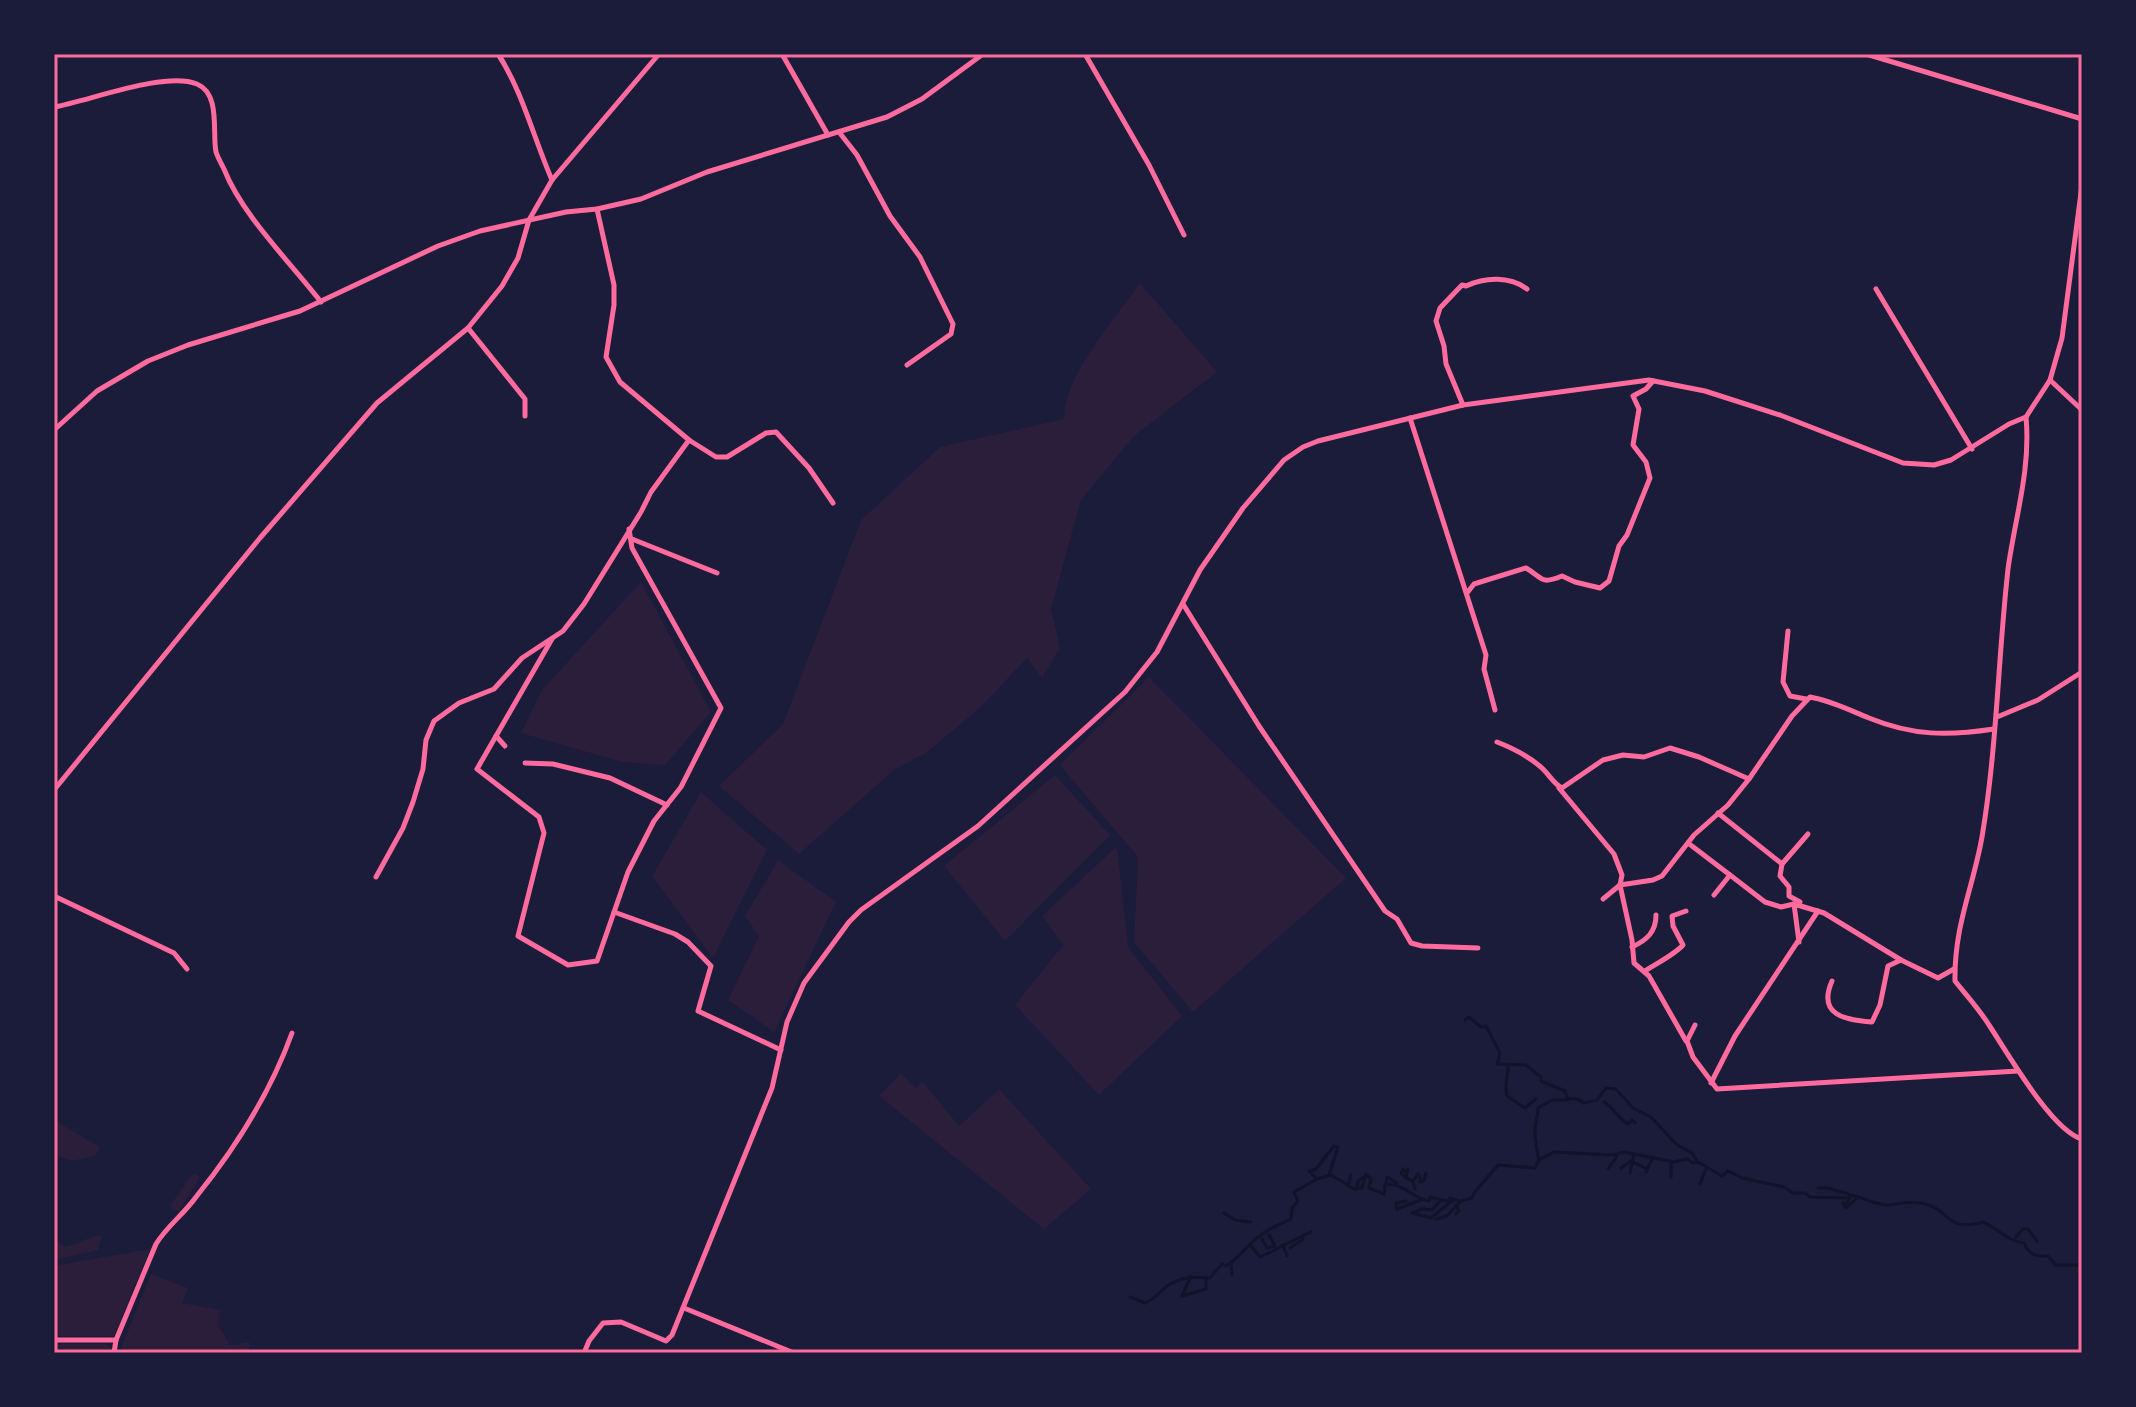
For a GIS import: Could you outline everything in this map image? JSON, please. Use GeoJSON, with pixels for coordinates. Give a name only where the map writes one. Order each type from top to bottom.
{"type":"FeatureCollection","features":[{"type":"Feature","properties":{"kind":"street"},"geometry":{"type":"LineString","coordinates":[[498,54],[514,82],[552,180]]}},
{"type":"Feature","properties":{"kind":"street"},"geometry":{"type":"LineString","coordinates":[[54,790],[260,538],[377,403],[468,328],[502,286],[518,258],[529,220],[552,180],[659,54]]}},
{"type":"Feature","properties":{"kind":"street"},"geometry":{"type":"LineString","coordinates":[[782,54],[828,135]]}},
{"type":"Feature","properties":{"kind":"street"},"geometry":{"type":"LineString","coordinates":[[54,430],[97,391],[148,361],[321,302],[438,246],[480,231],[641,199],[707,172],[907,108],[983,54]]}},
{"type":"Feature","properties":{"kind":"street"},"geometry":{"type":"LineString","coordinates":[[1085,54],[1149,165],[1184,235]]}},
{"type":"Feature","properties":{"kind":"street"},"geometry":{"type":"LineString","coordinates":[[1866,54],[2082,119]]}},
{"type":"Feature","properties":{"kind":"street"},"geometry":{"type":"LineString","coordinates":[[54,107],[76,103],[103,92],[177,81],[197,84],[211,100],[216,152],[228,178],[253,219],[321,302]]}},
{"type":"Feature","properties":{"kind":"street"},"geometry":{"type":"LineString","coordinates":[[839,132],[857,155],[890,216],[920,257],[953,324],[951,334],[907,365]]}},
{"type":"Feature","properties":{"kind":"street"},"geometry":{"type":"LineString","coordinates":[[584,1353],[603,1323],[621,1322],[666,1341],[672,1335],[768,1099],[794,1002],[804,983],[849,922],[880,895],[978,826],[1125,692],[1157,652],[1200,570],[1243,508],[1291,455],[1318,441],[1463,405],[1654,380],[1705,391],[1802,422],[1903,463],[1934,465],[1972,449],[2009,424],[2026,417],[2050,380],[2062,338],[2082,185]]}},
{"type":"Feature","properties":{"kind":"street"},"geometry":{"type":"LineString","coordinates":[[597,209],[614,285],[606,357],[620,382],[689,440],[710,455],[722,459],[766,433],[776,432],[809,468],[833,503]]}},
{"type":"Feature","properties":{"kind":"street"},"geometry":{"type":"LineString","coordinates":[[1463,405],[1449,374],[1437,328],[1440,308],[1462,285],[1475,281],[1517,281],[1527,289]]}},
{"type":"Feature","properties":{"kind":"street"},"geometry":{"type":"LineString","coordinates":[[1876,289],[1972,449]]}},
{"type":"Feature","properties":{"kind":"street"},"geometry":{"type":"LineString","coordinates":[[468,328],[525,399],[525,416]]}},
{"type":"Feature","properties":{"kind":"street"},"geometry":{"type":"LineString","coordinates":[[1633,396],[1654,380]]}},
{"type":"Feature","properties":{"kind":"street"},"geometry":{"type":"LineString","coordinates":[[2050,380],[2082,410]]}},
{"type":"Feature","properties":{"kind":"street"},"geometry":{"type":"LineString","coordinates":[[1467,593],[1474,584],[1526,568],[1541,581],[1562,576],[1600,588],[1609,581],[1619,546],[1627,535],[1650,478],[1646,462],[1633,445],[1639,409],[1631,381]]}},
{"type":"Feature","properties":{"kind":"street"},"geometry":{"type":"LineString","coordinates":[[2026,417],[2027,467],[2008,569],[1997,717],[1982,836],[1964,901],[1954,968],[1955,981],[2060,1126],[2082,1139]]}},
{"type":"Feature","properties":{"kind":"street"},"geometry":{"type":"LineString","coordinates":[[1410,418],[1486,655],[1484,669],[1495,710]]}},
{"type":"Feature","properties":{"kind":"street"},"geometry":{"type":"LineString","coordinates":[[376,877],[403,828],[413,802],[423,769],[426,740],[434,721],[459,703],[494,689],[522,658],[563,631],[584,604],[651,492],[689,440]]}},
{"type":"Feature","properties":{"kind":"street"},"geometry":{"type":"LineString","coordinates":[[552,639],[477,769],[539,817],[544,833],[518,936],[568,965],[597,961],[628,872],[654,821],[681,787],[721,708],[632,548],[629,529]]}},
{"type":"Feature","properties":{"kind":"street"},"geometry":{"type":"LineString","coordinates":[[631,539],[717,573]]}},
{"type":"Feature","properties":{"kind":"street"},"geometry":{"type":"LineString","coordinates":[[1182,603],[1259,726],[1385,911],[1397,919],[1411,943],[1478,948]]}},
{"type":"Feature","properties":{"kind":"street"},"geometry":{"type":"LineString","coordinates":[[1788,631],[1783,682],[1790,696],[1836,703],[1869,718],[1917,733],[1953,735],[1994,729]]}},
{"type":"Feature","properties":{"kind":"street"},"geometry":{"type":"LineString","coordinates":[[1997,717],[2038,700],[2082,672]]}},
{"type":"Feature","properties":{"kind":"street"},"geometry":{"type":"LineString","coordinates":[[1603,899],[1620,885],[1662,876],[1688,843],[1736,798],[1807,699]]}},
{"type":"Feature","properties":{"kind":"street"},"geometry":{"type":"LineString","coordinates":[[496,736],[505,746]]}},
{"type":"Feature","properties":{"kind":"street"},"geometry":{"type":"LineString","coordinates":[[1497,742],[1522,752],[1543,769],[1614,854],[1622,875],[1620,885],[1634,963],[1638,969],[1645,971],[1717,1089],[2019,1071]]}},
{"type":"Feature","properties":{"kind":"street"},"geometry":{"type":"LineString","coordinates":[[1558,787],[1568,786],[1603,760],[1623,755],[1644,757],[1670,748],[1749,779]]}},
{"type":"Feature","properties":{"kind":"street"},"geometry":{"type":"LineString","coordinates":[[525,763],[553,764],[610,778],[667,805]]}},
{"type":"Feature","properties":{"kind":"street"},"geometry":{"type":"LineString","coordinates":[[1718,813],[1782,864]]}},
{"type":"Feature","properties":{"kind":"street"},"geometry":{"type":"LineString","coordinates":[[1799,943],[1796,904],[1800,902],[1789,896],[1789,887],[1780,876],[1782,864],[1808,834]]}},
{"type":"Feature","properties":{"kind":"street"},"geometry":{"type":"LineString","coordinates":[[1688,843],[1765,902],[1781,907],[1796,904],[1818,911],[1938,978],[1954,968]]}},
{"type":"Feature","properties":{"kind":"street"},"geometry":{"type":"LineString","coordinates":[[1714,895],[1730,875]]}},
{"type":"Feature","properties":{"kind":"street"},"geometry":{"type":"LineString","coordinates":[[54,896],[174,953],[187,969]]}},
{"type":"Feature","properties":{"kind":"street"},"geometry":{"type":"LineString","coordinates":[[1645,971],[1683,945],[1673,926],[1672,916],[1686,911]]}},
{"type":"Feature","properties":{"kind":"street"},"geometry":{"type":"LineString","coordinates":[[1711,1083],[1735,1036],[1818,911]]}},
{"type":"Feature","properties":{"kind":"street"},"geometry":{"type":"LineString","coordinates":[[614,912],[675,934],[688,942],[711,966],[698,1011],[781,1050]]}},
{"type":"Feature","properties":{"kind":"street"},"geometry":{"type":"LineString","coordinates":[[1632,947],[1650,937],[1656,915]]}},
{"type":"Feature","properties":{"kind":"street"},"geometry":{"type":"LineString","coordinates":[[1832,981],[1826,994],[1830,1008],[1841,1018],[1872,1022],[1880,1005],[1888,966],[1901,960]]}},
{"type":"Feature","properties":{"kind":"street"},"geometry":{"type":"LineString","coordinates":[[1687,1041],[1695,1025]]}},
{"type":"Feature","properties":{"kind":"street"},"geometry":{"type":"LineString","coordinates":[[114,1353],[116,1340],[156,1244],[163,1232],[195,1200],[240,1139],[274,1079],[292,1033]]}},
{"type":"Feature","properties":{"kind":"street"},"geometry":{"type":"LineString","coordinates":[[684,1308],[794,1353]]}},
{"type":"Feature","properties":{"kind":"street"},"geometry":{"type":"LineString","coordinates":[[54,1340],[116,1340]]}},
{"type":"Feature","properties":{"kind":"shaded area"},"geometry":{"type":"Polygon","coordinates":[[[1140,283],[1217,372],[1134,436],[1081,500],[1051,609],[1060,648],[1042,678],[1027,658],[980,708],[926,753],[894,770],[799,854],[719,786],[783,724],[861,520],[940,447],[1064,419],[1066,401],[1082,366],[1140,283]]]}},
{"type":"Feature","properties":{"kind":"shaded area"},"geometry":{"type":"Polygon","coordinates":[[[641,582],[711,712],[665,765],[622,762],[521,733],[542,690],[641,582]]]}},
{"type":"Feature","properties":{"kind":"shaded area"},"geometry":{"type":"Polygon","coordinates":[[[1149,677],[1346,878],[1193,1012],[1134,942],[1138,857],[1060,765],[1149,677]]]}},
{"type":"Feature","properties":{"kind":"shaded area"},"geometry":{"type":"Polygon","coordinates":[[[1055,775],[1110,835],[1005,941],[944,866],[1055,775]]]}},
{"type":"Feature","properties":{"kind":"shaded area"},"geometry":{"type":"Polygon","coordinates":[[[701,792],[767,850],[713,958],[652,876],[701,792]]]}},
{"type":"Feature","properties":{"kind":"shaded area"},"geometry":{"type":"Polygon","coordinates":[[[1117,846],[1128,947],[1182,1016],[1099,1095],[1015,1005],[1063,945],[1042,916],[1117,846]]]}},
{"type":"Feature","properties":{"kind":"shaded area"},"geometry":{"type":"Polygon","coordinates":[[[778,860],[836,902],[774,1032],[728,1000],[759,936],[745,916],[778,860]]]}},
{"type":"Feature","properties":{"kind":"shaded area"},"geometry":{"type":"Polygon","coordinates":[[[901,1073],[916,1089],[922,1081],[959,1126],[999,1089],[1091,1189],[1044,1229],[879,1096],[901,1073]]]}},
{"type":"Feature","properties":{"kind":"shaded area"},"geometry":{"type":"Polygon","coordinates":[[[54,1120],[100,1147],[95,1156],[71,1161],[54,1154],[54,1120]]]}},
{"type":"Feature","properties":{"kind":"shaded area"},"geometry":{"type":"Polygon","coordinates":[[[195,1174],[200,1177],[179,1211],[173,1209],[170,1206],[195,1174]]]}},
{"type":"Feature","properties":{"kind":"shaded area"},"geometry":{"type":"Polygon","coordinates":[[[54,1235],[57,1242],[66,1247],[102,1235],[98,1250],[54,1260],[54,1235]]]}},
{"type":"Feature","properties":{"kind":"shaded area"},"geometry":{"type":"Polygon","coordinates":[[[150,1249],[114,1336],[54,1336],[54,1266],[150,1249]]]}},
{"type":"Feature","properties":{"kind":"shaded area"},"geometry":{"type":"Polygon","coordinates":[[[151,1274],[188,1288],[182,1303],[220,1310],[218,1325],[230,1345],[249,1342],[249,1353],[119,1353],[151,1274]]]}},
{"type":"Feature","properties":{"kind":"shaded area"},"geometry":{"type":"Polygon","coordinates":[[[54,1344],[105,1344],[112,1348],[112,1353],[54,1353],[54,1344]]]}},
{"type":"Feature","properties":{"kind":"waterway"},"geometry":{"type":"LineString","coordinates":[[1465,1020],[1469,1017],[1481,1027],[1486,1026],[1500,1053],[1497,1064],[1526,1065],[1541,1077],[1541,1081],[1565,1091],[1568,1099],[1578,1099],[1583,1103],[1597,1100],[1606,1088],[1616,1089],[1633,1108],[1651,1117],[1697,1161]]}},
{"type":"Feature","properties":{"kind":"waterway"},"geometry":{"type":"LineString","coordinates":[[1508,1066],[1507,1096],[1525,1108],[1536,1099]]}},
{"type":"Feature","properties":{"kind":"waterway"},"geometry":{"type":"LineString","coordinates":[[1539,1161],[1535,1132],[1538,1108],[1552,1100],[1567,1100]]}},
{"type":"Feature","properties":{"kind":"waterway"},"geometry":{"type":"LineString","coordinates":[[1604,1102],[1628,1124],[1632,1120],[1635,1123]]}},
{"type":"Feature","properties":{"kind":"waterway"},"geometry":{"type":"LineString","coordinates":[[1317,1179],[1309,1171],[1316,1169],[1334,1146],[1338,1147],[1329,1175]]}},
{"type":"Feature","properties":{"kind":"waterway"},"geometry":{"type":"LineString","coordinates":[[1130,1297],[1145,1303],[1176,1281],[1192,1277],[1210,1278],[1222,1264],[1226,1266],[1264,1233],[1291,1219],[1292,1208],[1298,1201],[1294,1192],[1317,1179],[1331,1175],[1354,1189],[1362,1188],[1366,1174],[1371,1179],[1369,1188],[1384,1194],[1385,1184],[1392,1184],[1429,1201],[1430,1197],[1460,1201],[1472,1198],[1498,1165],[1535,1168],[1539,1160],[1554,1152],[1612,1155],[1624,1152],[1674,1162],[1687,1159],[1722,1176],[1728,1171],[1742,1178],[1784,1187],[1793,1193],[1805,1193],[1810,1197],[1850,1198],[1843,1203],[1846,1208],[1858,1197],[1885,1205],[1907,1202],[1930,1205],[1954,1222],[1970,1225],[1983,1222],[2024,1243],[2033,1254],[2048,1256],[2056,1265],[2078,1265],[2082,1269]]}},
{"type":"Feature","properties":{"kind":"waterway"},"geometry":{"type":"LineString","coordinates":[[1630,1173],[1634,1154]]}},
{"type":"Feature","properties":{"kind":"waterway"},"geometry":{"type":"LineString","coordinates":[[1608,1169],[1617,1156]]}},
{"type":"Feature","properties":{"kind":"waterway"},"geometry":{"type":"LineString","coordinates":[[1646,1172],[1653,1157]]}},
{"type":"Feature","properties":{"kind":"waterway"},"geometry":{"type":"LineString","coordinates":[[1621,1168],[1631,1161],[1647,1169]]}},
{"type":"Feature","properties":{"kind":"waterway"},"geometry":{"type":"LineString","coordinates":[[1671,1161],[1671,1177]]}},
{"type":"Feature","properties":{"kind":"waterway"},"geometry":{"type":"LineString","coordinates":[[1405,1171],[1403,1169],[1401,1173],[1406,1178]]}},
{"type":"Feature","properties":{"kind":"waterway"},"geometry":{"type":"LineString","coordinates":[[1408,1169],[1406,1178],[1413,1181]]}},
{"type":"Feature","properties":{"kind":"waterway"},"geometry":{"type":"LineString","coordinates":[[1700,1184],[1706,1169]]}},
{"type":"Feature","properties":{"kind":"waterway"},"geometry":{"type":"LineString","coordinates":[[1420,1176],[1420,1182],[1424,1181],[1426,1173]]}},
{"type":"Feature","properties":{"kind":"waterway"},"geometry":{"type":"LineString","coordinates":[[1415,1189],[1413,1181],[1418,1174]]}},
{"type":"Feature","properties":{"kind":"waterway"},"geometry":{"type":"LineString","coordinates":[[1348,1186],[1351,1175]]}},
{"type":"Feature","properties":{"kind":"waterway"},"geometry":{"type":"LineString","coordinates":[[1357,1189],[1358,1181],[1364,1177]]}},
{"type":"Feature","properties":{"kind":"waterway"},"geometry":{"type":"LineString","coordinates":[[1386,1184],[1387,1177],[1397,1183]]}},
{"type":"Feature","properties":{"kind":"waterway"},"geometry":{"type":"LineString","coordinates":[[1818,1188],[1858,1197]]}},
{"type":"Feature","properties":{"kind":"waterway"},"geometry":{"type":"LineString","coordinates":[[1406,1201],[1396,1203],[1397,1209],[1421,1200]]}},
{"type":"Feature","properties":{"kind":"waterway"},"geometry":{"type":"LineString","coordinates":[[1441,1200],[1432,1210],[1422,1209],[1412,1213],[1431,1218],[1453,1200]]}},
{"type":"Feature","properties":{"kind":"waterway"},"geometry":{"type":"LineString","coordinates":[[1436,1219],[1447,1216],[1460,1202]]}},
{"type":"Feature","properties":{"kind":"waterway"},"geometry":{"type":"LineString","coordinates":[[1456,1205],[1459,1211],[1456,1214]]}},
{"type":"Feature","properties":{"kind":"waterway"},"geometry":{"type":"LineString","coordinates":[[1224,1213],[1235,1220],[1251,1222]]}},
{"type":"Feature","properties":{"kind":"waterway"},"geometry":{"type":"LineString","coordinates":[[2016,1237],[2023,1229],[2028,1229],[2037,1241]]}},
{"type":"Feature","properties":{"kind":"waterway"},"geometry":{"type":"LineString","coordinates":[[1251,1246],[1260,1257],[1311,1232]]}},
{"type":"Feature","properties":{"kind":"waterway"},"geometry":{"type":"LineString","coordinates":[[1262,1239],[1267,1248],[1275,1246],[1269,1235]]}},
{"type":"Feature","properties":{"kind":"waterway"},"geometry":{"type":"LineString","coordinates":[[1290,1248],[1304,1235]]}},
{"type":"Feature","properties":{"kind":"waterway"},"geometry":{"type":"LineString","coordinates":[[1283,1245],[1287,1256]]}},
{"type":"Feature","properties":{"kind":"waterway"},"geometry":{"type":"LineString","coordinates":[[1231,1263],[1232,1275]]}},
{"type":"Feature","properties":{"kind":"waterway"},"geometry":{"type":"LineString","coordinates":[[1191,1276],[1182,1296],[1206,1289],[1206,1278]]}}]}
